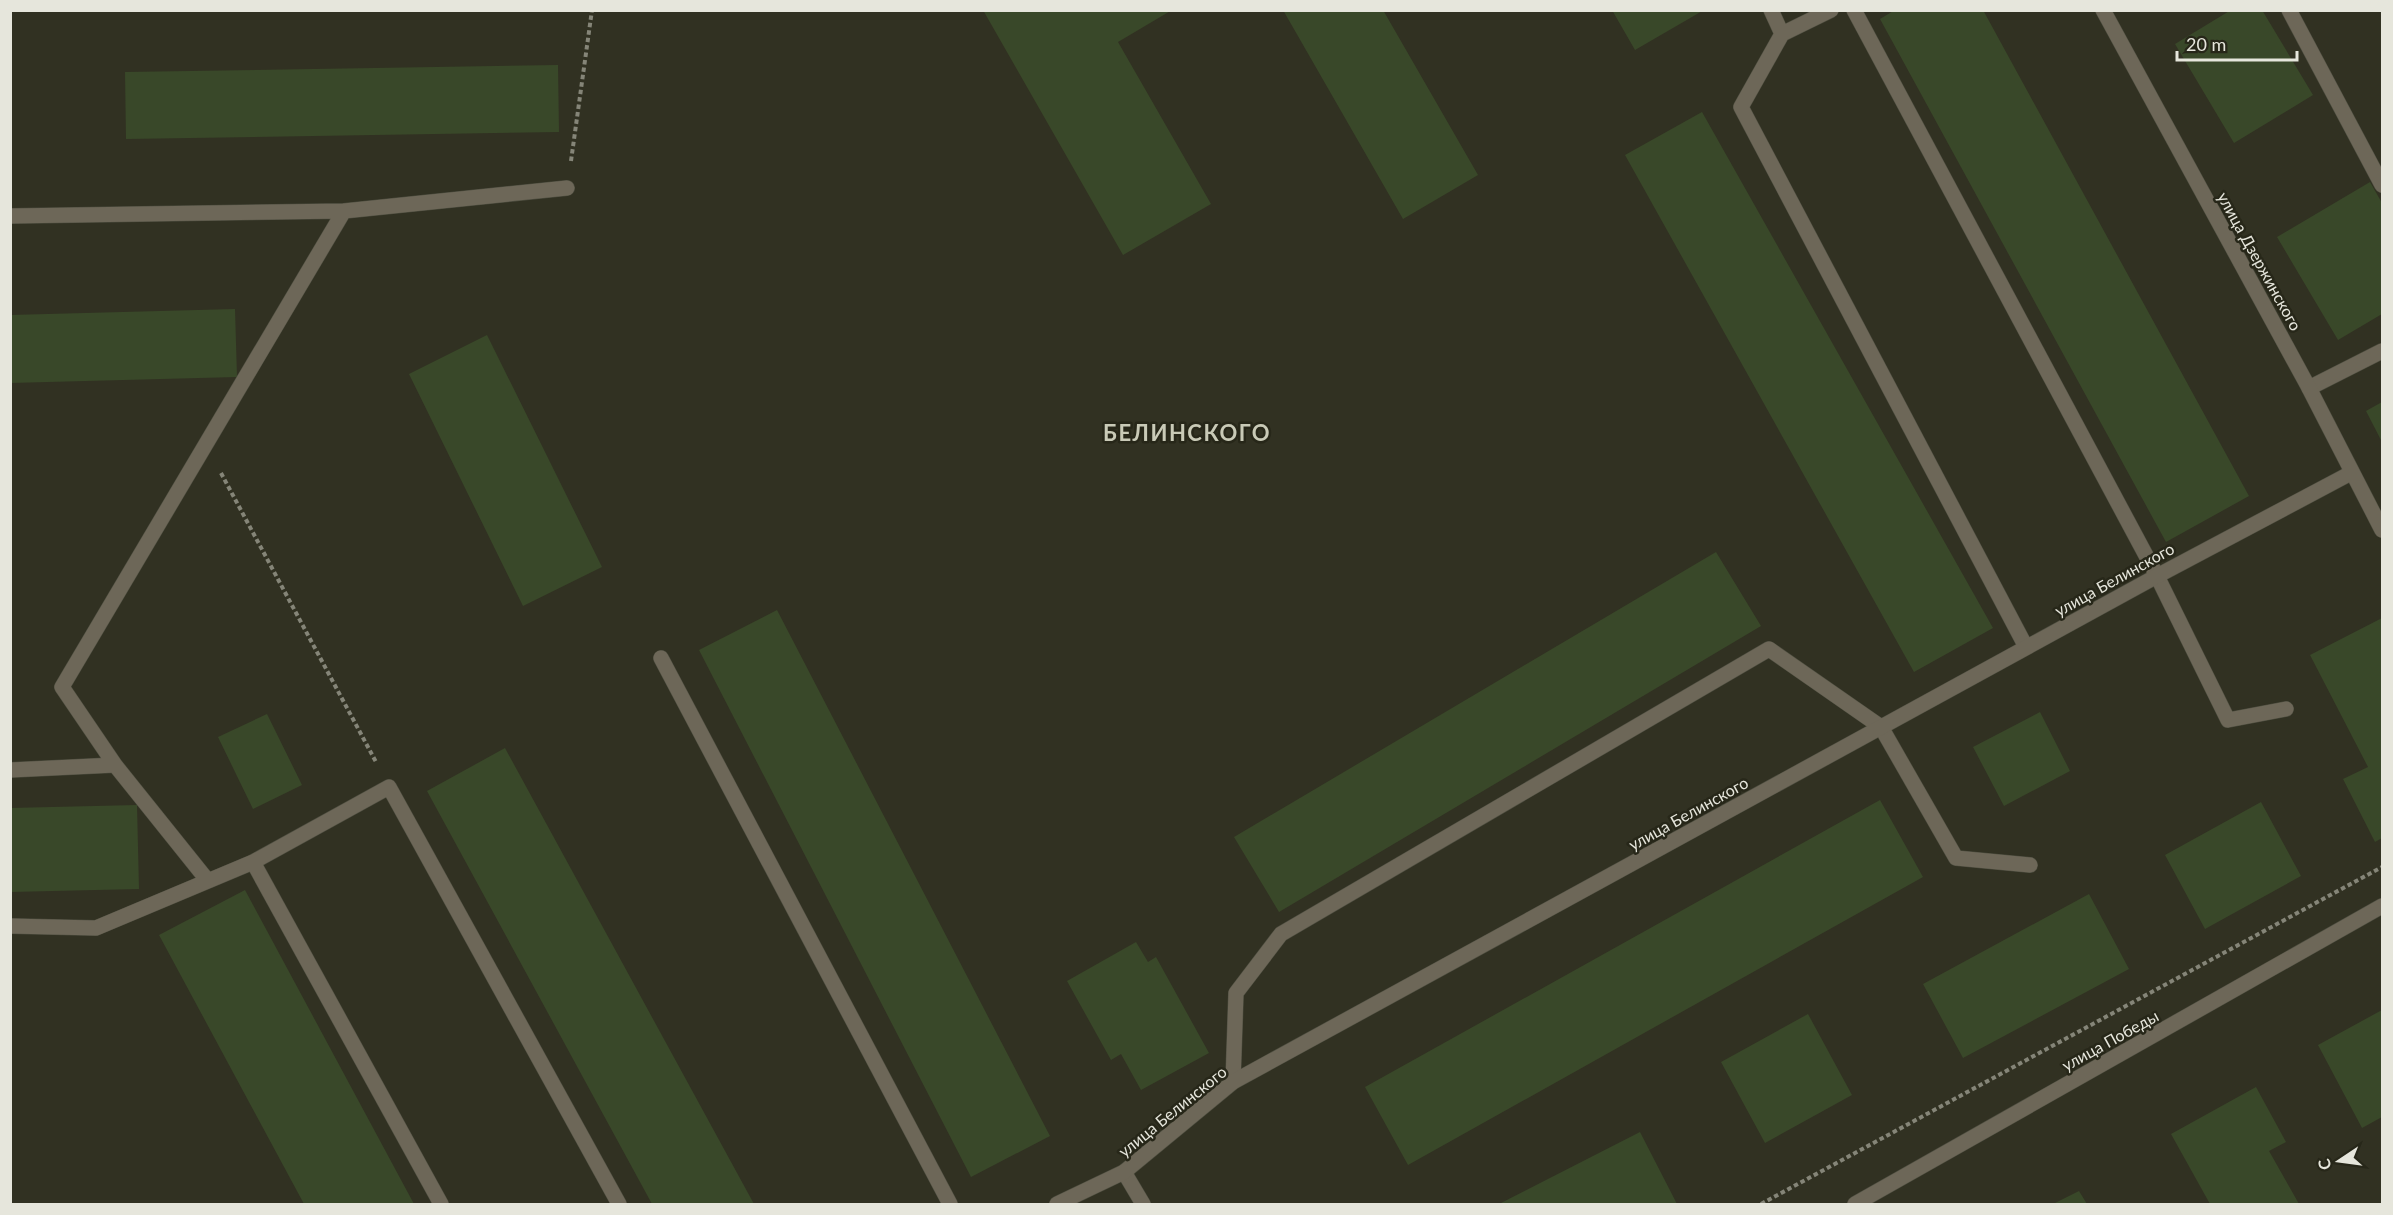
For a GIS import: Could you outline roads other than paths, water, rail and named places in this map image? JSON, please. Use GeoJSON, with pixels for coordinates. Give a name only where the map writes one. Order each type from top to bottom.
{"type":"FeatureCollection","features":[{"type":"Feature","properties":{"kind":"street"},"geometry":{"type":"LineString","coordinates":[[1771,10],[1782,34]]}},
{"type":"Feature","properties":{"kind":"street"},"geometry":{"type":"LineString","coordinates":[[1831,10],[1782,34],[1741,107],[2026,647]]}},
{"type":"Feature","properties":{"kind":"street"},"geometry":{"type":"LineString","coordinates":[[1854,10],[2157,576],[2228,720],[2286,709]]}},
{"type":"Feature","properties":{"kind":"street","name":"улица Дзержинского"},"geometry":{"type":"LineString","coordinates":[[2103,10],[2309,388],[2382,530]]}},
{"type":"Feature","properties":{"kind":"street"},"geometry":{"type":"LineString","coordinates":[[2289,10],[2382,185]]}},
{"type":"Feature","properties":{"kind":"street"},"geometry":{"type":"LineString","coordinates":[[10,216],[344,211],[567,188]]}},
{"type":"Feature","properties":{"kind":"street"},"geometry":{"type":"LineString","coordinates":[[208,881],[115,765],[62,687],[344,211]]}},
{"type":"Feature","properties":{"kind":"street"},"geometry":{"type":"LineString","coordinates":[[2309,388],[2382,351]]}},
{"type":"Feature","properties":{"kind":"street","name":"улица Белинского"},"geometry":{"type":"LineString","coordinates":[[1056,1204],[1124,1172],[1233,1082],[2026,647],[2351,473]]}},
{"type":"Feature","properties":{"kind":"street"},"geometry":{"type":"LineString","coordinates":[[1233,1082],[1236,993],[1281,934],[1768,649],[1881,727],[1956,858],[2030,865]]}},
{"type":"Feature","properties":{"kind":"street"},"geometry":{"type":"LineString","coordinates":[[661,658],[950,1204]]}},
{"type":"Feature","properties":{"kind":"street"},"geometry":{"type":"LineString","coordinates":[[10,770],[115,765]]}},
{"type":"Feature","properties":{"kind":"street"},"geometry":{"type":"LineString","coordinates":[[10,926],[96,928],[254,862],[389,787],[619,1204]]}},
{"type":"Feature","properties":{"kind":"street"},"geometry":{"type":"LineString","coordinates":[[254,862],[441,1204]]}},
{"type":"Feature","properties":{"kind":"street","name":"улица Победы"},"geometry":{"type":"LineString","coordinates":[[1855,1204],[2382,906]]}},
{"type":"Feature","properties":{"kind":"street"},"geometry":{"type":"LineString","coordinates":[[1124,1172],[1143,1204]]}},
{"type":"Feature","properties":{"kind":"district","name":"БЕЛИНСКОГО"},"geometry":{"type":"Point","coordinates":[1187,432]}}]}
